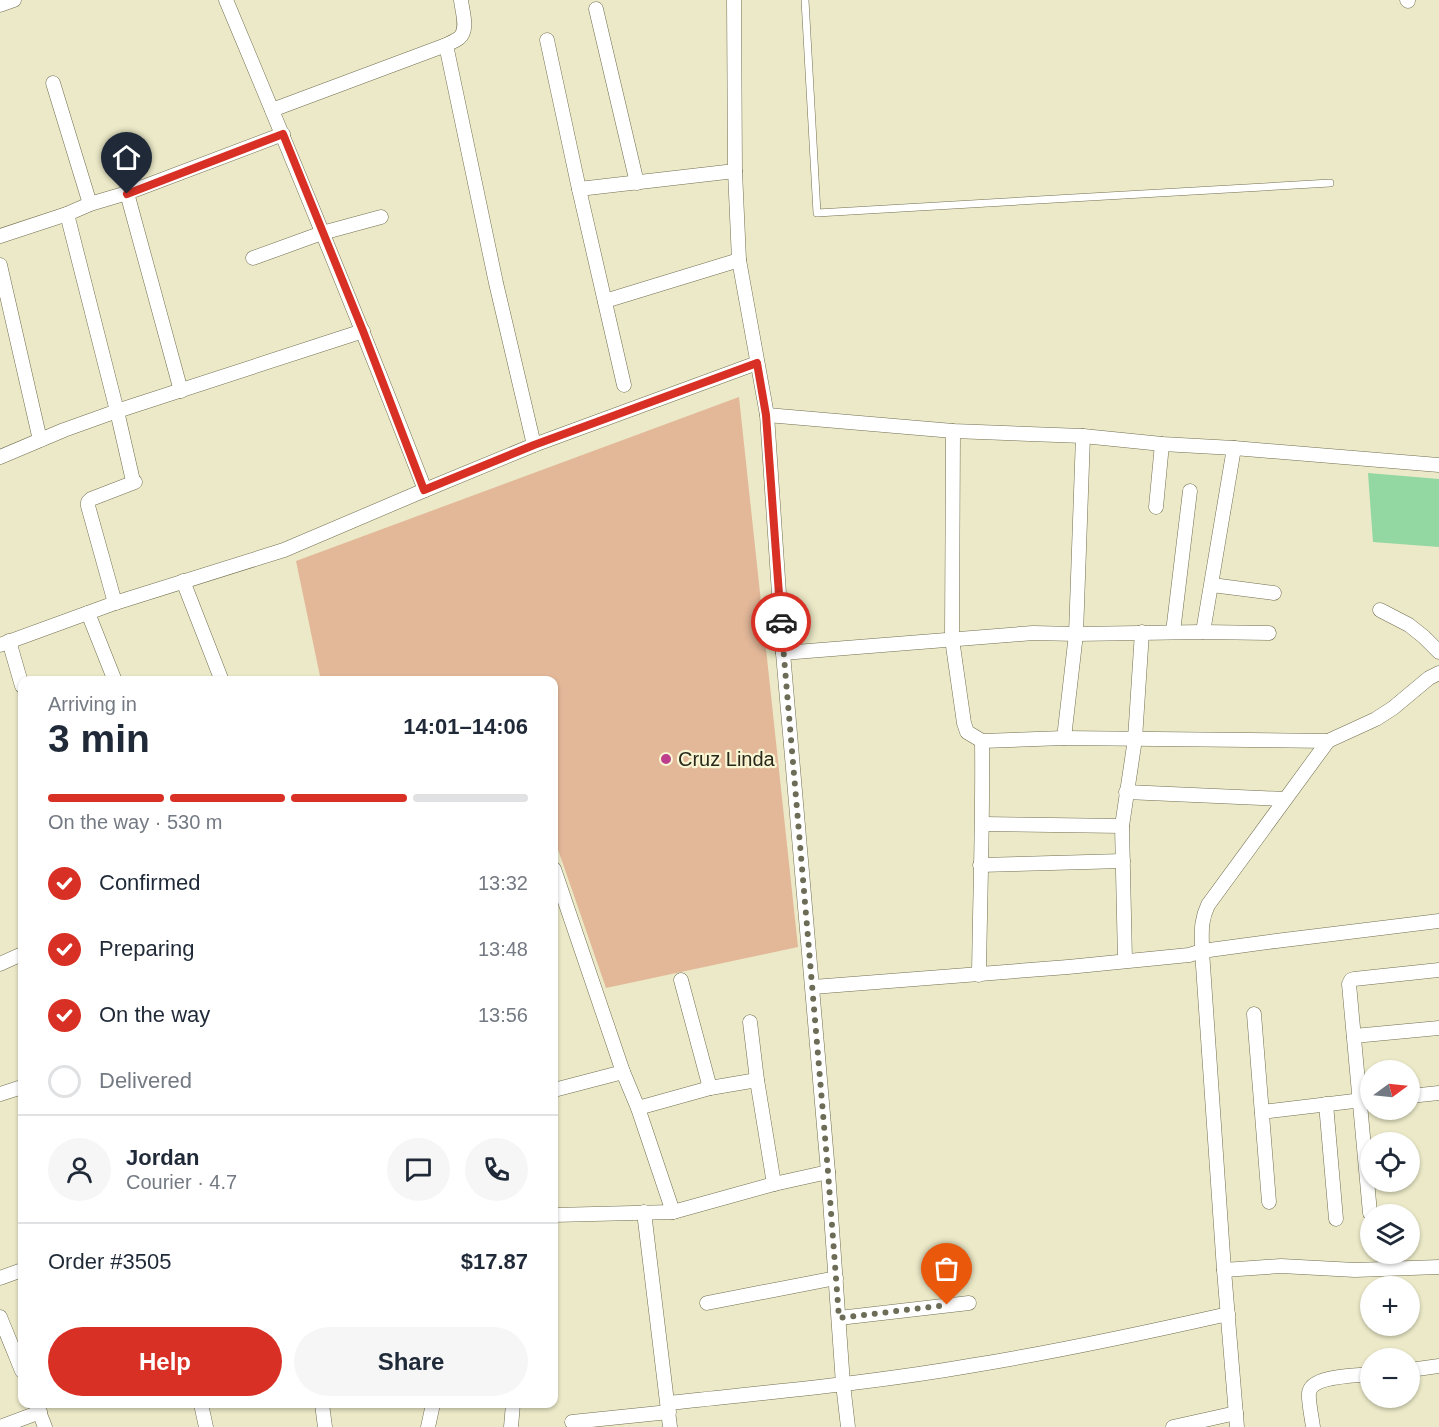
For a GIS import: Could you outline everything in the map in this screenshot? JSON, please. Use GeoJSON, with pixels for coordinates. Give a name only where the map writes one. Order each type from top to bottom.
{"type":"FeatureCollection","features":[{"type":"Feature","properties":{"kind":"street"},"geometry":{"type":"LineString","coordinates":[[0,5],[14,0]]}},
{"type":"Feature","properties":{"kind":"street"},"geometry":{"type":"LineString","coordinates":[[225,0],[283,134],[363,331],[424,490]]}},
{"type":"Feature","properties":{"kind":"street"},"geometry":{"type":"LineString","coordinates":[[272,110],[446,45],[461,37],[464,31],[461,0]]}},
{"type":"Feature","properties":{"kind":"street"},"geometry":{"type":"LineString","coordinates":[[734,0],[735,171],[739,260],[766,415],[783,653],[813,987],[848,1427]]}},
{"type":"Feature","properties":{"kind":"street"},"geometry":{"type":"LineString","coordinates":[[596,9],[637,183]]}},
{"type":"Feature","properties":{"kind":"street"},"geometry":{"type":"LineString","coordinates":[[547,40],[624,385]]}},
{"type":"Feature","properties":{"kind":"street"},"geometry":{"type":"LineString","coordinates":[[446,45],[496,283],[534,445]]}},
{"type":"Feature","properties":{"kind":"street"},"geometry":{"type":"LineString","coordinates":[[53,83],[90,204]]}},
{"type":"Feature","properties":{"kind":"street"},"geometry":{"type":"LineString","coordinates":[[0,236],[90,204],[127,194],[283,134]]}},
{"type":"Feature","properties":{"kind":"street"},"geometry":{"type":"LineString","coordinates":[[579,189],[735,171]]}},
{"type":"Feature","properties":{"kind":"street"},"geometry":{"type":"LineString","coordinates":[[127,194],[181,391]]}},
{"type":"Feature","properties":{"kind":"street"},"geometry":{"type":"LineString","coordinates":[[67,214],[135,482],[88,502],[115,603]]}},
{"type":"Feature","properties":{"kind":"street"},"geometry":{"type":"LineString","coordinates":[[253,258],[322,233],[381,217]]}},
{"type":"Feature","properties":{"kind":"street"},"geometry":{"type":"LineString","coordinates":[[605,301],[739,260]]}},
{"type":"Feature","properties":{"kind":"street"},"geometry":{"type":"LineString","coordinates":[[0,265],[40,440]]}},
{"type":"Feature","properties":{"kind":"street"},"geometry":{"type":"LineString","coordinates":[[0,457],[117,411],[363,331]]}},
{"type":"Feature","properties":{"kind":"street"},"geometry":{"type":"LineString","coordinates":[[18,676],[5,643],[115,603],[284,550],[534,445],[757,363]]}},
{"type":"Feature","properties":{"kind":"street"},"geometry":{"type":"LineString","coordinates":[[766,415],[953,431],[1083,436],[1439,465]]}},
{"type":"Feature","properties":{"kind":"street"},"geometry":{"type":"LineString","coordinates":[[953,431],[952,639],[964,723],[967,732],[982,741],[1064,738],[1328,741],[1394,708],[1429,678],[1439,673]]}},
{"type":"Feature","properties":{"kind":"street"},"geometry":{"type":"LineString","coordinates":[[1064,738],[1076,634],[1083,436]]}},
{"type":"Feature","properties":{"kind":"street"},"geometry":{"type":"LineString","coordinates":[[1156,507],[1162,444]]}},
{"type":"Feature","properties":{"kind":"street"},"geometry":{"type":"LineString","coordinates":[[1203,632],[1234,448]]}},
{"type":"Feature","properties":{"kind":"street"},"geometry":{"type":"LineString","coordinates":[[1173,632],[1190,492]]}},
{"type":"Feature","properties":{"kind":"street"},"geometry":{"type":"LineString","coordinates":[[183,581],[220,676]]}},
{"type":"Feature","properties":{"kind":"street"},"geometry":{"type":"LineString","coordinates":[[1212,585],[1274,593]]}},
{"type":"Feature","properties":{"kind":"street"},"geometry":{"type":"LineString","coordinates":[[1380,610],[1409,625],[1439,652]]}},
{"type":"Feature","properties":{"kind":"street"},"geometry":{"type":"LineString","coordinates":[[88,613],[113,676]]}},
{"type":"Feature","properties":{"kind":"street"},"geometry":{"type":"LineString","coordinates":[[783,653],[1033,633],[1269,633]]}},
{"type":"Feature","properties":{"kind":"street"},"geometry":{"type":"LineString","coordinates":[[1125,961],[1122,826],[1135,739],[1142,633]]}},
{"type":"Feature","properties":{"kind":"street"},"geometry":{"type":"LineString","coordinates":[[979,975],[980,865],[983,824],[982,741]]}},
{"type":"Feature","properties":{"kind":"street"},"geometry":{"type":"LineString","coordinates":[[1173,1427],[1237,1420],[1224,1270],[1201,924],[1208,905],[1328,741]]}},
{"type":"Feature","properties":{"kind":"street"},"geometry":{"type":"LineString","coordinates":[[1126,792],[1284,799]]}},
{"type":"Feature","properties":{"kind":"street"},"geometry":{"type":"LineString","coordinates":[[983,824],[1122,826]]}},
{"type":"Feature","properties":{"kind":"street"},"geometry":{"type":"LineString","coordinates":[[980,865],[1123,861]]}},
{"type":"Feature","properties":{"kind":"street"},"geometry":{"type":"LineString","coordinates":[[558,882],[673,1212]]}},
{"type":"Feature","properties":{"kind":"street"},"geometry":{"type":"LineString","coordinates":[[813,987],[979,975],[1189,955],[1202,951],[1439,921]]}},
{"type":"Feature","properties":{"kind":"street"},"geometry":{"type":"LineString","coordinates":[[0,964],[18,956]]}},
{"type":"Feature","properties":{"kind":"street"},"geometry":{"type":"LineString","coordinates":[[1360,1071],[1354,1036],[1349,984],[1351,980],[1439,970]]}},
{"type":"Feature","properties":{"kind":"street"},"geometry":{"type":"LineString","coordinates":[[681,980],[710,1088]]}},
{"type":"Feature","properties":{"kind":"street"},"geometry":{"type":"LineString","coordinates":[[1254,1014],[1269,1202]]}},
{"type":"Feature","properties":{"kind":"street"},"geometry":{"type":"LineString","coordinates":[[750,1022],[774,1184]]}},
{"type":"Feature","properties":{"kind":"street"},"geometry":{"type":"LineString","coordinates":[[1354,1036],[1439,1028]]}},
{"type":"Feature","properties":{"kind":"street"},"geometry":{"type":"LineString","coordinates":[[558,1089],[623,1072]]}},
{"type":"Feature","properties":{"kind":"street"},"geometry":{"type":"LineString","coordinates":[[638,1108],[710,1088],[757,1080]]}},
{"type":"Feature","properties":{"kind":"street"},"geometry":{"type":"LineString","coordinates":[[0,1094],[18,1088]]}},
{"type":"Feature","properties":{"kind":"street"},"geometry":{"type":"LineString","coordinates":[[1420,1095],[1439,1093]]}},
{"type":"Feature","properties":{"kind":"street"},"geometry":{"type":"LineString","coordinates":[[1262,1112],[1360,1101]]}},
{"type":"Feature","properties":{"kind":"street"},"geometry":{"type":"LineString","coordinates":[[1326,1104],[1336,1219]]}},
{"type":"Feature","properties":{"kind":"street"},"geometry":{"type":"LineString","coordinates":[[1366,1120],[1370,1204]]}},
{"type":"Feature","properties":{"kind":"street"},"geometry":{"type":"LineString","coordinates":[[558,1215],[673,1212],[774,1184],[828,1172]]}},
{"type":"Feature","properties":{"kind":"street"},"geometry":{"type":"LineString","coordinates":[[644,1212],[670,1427]]}},
{"type":"Feature","properties":{"kind":"street"},"geometry":{"type":"LineString","coordinates":[[1224,1270],[1281,1266],[1355,1270],[1439,1267]]}},
{"type":"Feature","properties":{"kind":"street"},"geometry":{"type":"LineString","coordinates":[[0,1278],[18,1271]]}},
{"type":"Feature","properties":{"kind":"street"},"geometry":{"type":"LineString","coordinates":[[706,1303],[836,1278]]}},
{"type":"Feature","properties":{"kind":"street"},"geometry":{"type":"LineString","coordinates":[[839,1318],[969,1303]]}},
{"type":"Feature","properties":{"kind":"street"},"geometry":{"type":"LineString","coordinates":[[572,1422],[973,1366],[1228,1314]]}},
{"type":"Feature","properties":{"kind":"street"},"geometry":{"type":"LineString","coordinates":[[0,1317],[18,1361]]}},
{"type":"Feature","properties":{"kind":"street"},"geometry":{"type":"LineString","coordinates":[[1420,1369],[1439,1366]]}},
{"type":"Feature","properties":{"kind":"street"},"geometry":{"type":"LineString","coordinates":[[1313,1427],[1309,1393],[1311,1387],[1319,1380],[1360,1375]]}},
{"type":"Feature","properties":{"kind":"street"},"geometry":{"type":"LineString","coordinates":[[0,1427],[38,1408],[45,1427]]}},
{"type":"Feature","properties":{"kind":"street"},"geometry":{"type":"LineString","coordinates":[[202,1408],[206,1427]]}},
{"type":"Feature","properties":{"kind":"street"},"geometry":{"type":"LineString","coordinates":[[323,1408],[325,1427]]}},
{"type":"Feature","properties":{"kind":"street"},"geometry":{"type":"LineString","coordinates":[[428,1427],[432,1408]]}},
{"type":"Feature","properties":{"kind":"street"},"geometry":{"type":"LineString","coordinates":[[511,1427],[513,1408]]}},
{"type":"Feature","properties":{"kind":"lane"},"geometry":{"type":"LineString","coordinates":[[805,0],[817,213],[1330,183]]}},
{"type":"Feature","properties":{"kind":"shaded area","name":"Cruz Linda"},"geometry":{"type":"Polygon","coordinates":[[[739,397],[798,947],[606,988],[558,850],[558,676],[320,676],[296,561],[739,397]]]}},
{"type":"Feature","properties":{"kind":"shaded area"},"geometry":{"type":"Polygon","coordinates":[[[1368,473],[1439,479],[1439,547],[1373,542],[1368,473]]]}},
{"type":"Feature","properties":{"kind":"way so far"},"geometry":{"type":"LineString","coordinates":[[781,622],[839,1318],[947,1305]]}},
{"type":"Feature","properties":{"kind":"place","name":"Cruz Linda"},"geometry":{"type":"Point","coordinates":[666,759]}},
{"type":"Feature","properties":{"kind":"route"},"geometry":{"type":"LineString","coordinates":[[127,194],[283,134],[363,331],[424,490],[534,445],[757,363],[766,415],[781,622]]}}]}
